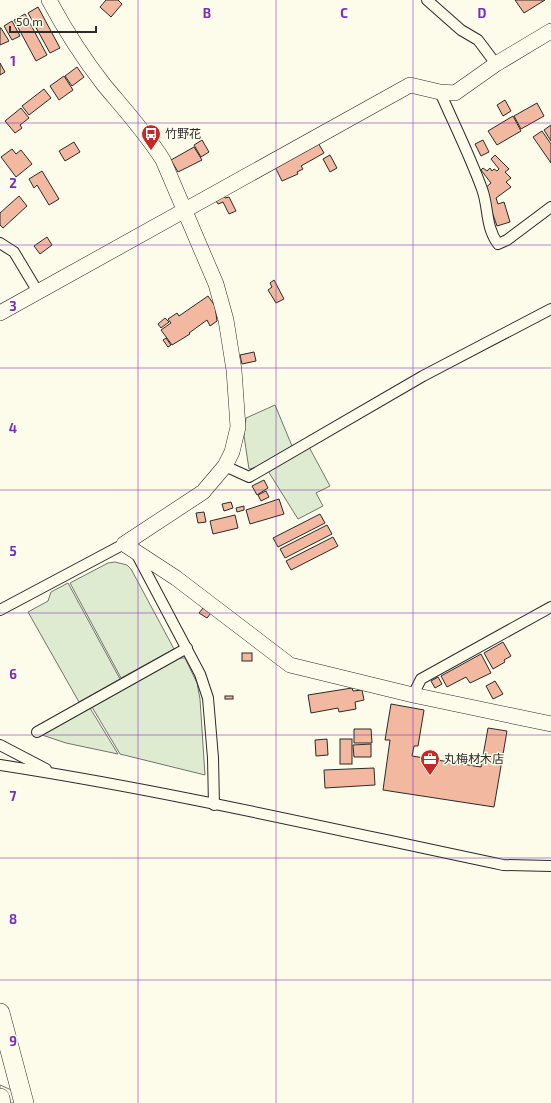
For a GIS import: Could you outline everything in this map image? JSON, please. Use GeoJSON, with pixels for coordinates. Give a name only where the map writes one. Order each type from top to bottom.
{"type":"FeatureCollection","features":[{"type":"Feature","properties":{"kind":"highway"},"geometry":{"type":"LineString","coordinates":[[0,1012],[24,1103]]}},
{"type":"Feature","properties":{"kind":"highway"},"geometry":{"type":"LineString","coordinates":[[0,1098],[1,1103]]}},
{"type":"Feature","properties":{"kind":"street"},"geometry":{"type":"LineString","coordinates":[[0,610],[130,548],[203,492],[225,466],[232,452],[238,427],[237,400],[232,356],[226,320],[216,284],[163,160],[152,141],[104,84],[70,39],[49,0]]}},
{"type":"Feature","properties":{"kind":"street"},"geometry":{"type":"LineString","coordinates":[[427,0],[461,30],[478,40],[496,64]]}},
{"type":"Feature","properties":{"kind":"street"},"geometry":{"type":"LineString","coordinates":[[0,313],[410,85],[440,92],[455,93],[496,64],[551,31]]}},
{"type":"Feature","properties":{"kind":"street"},"geometry":{"type":"LineString","coordinates":[[440,92],[476,171],[486,200],[486,218],[498,244],[507,240],[551,207]]}},
{"type":"Feature","properties":{"kind":"street"},"geometry":{"type":"LineString","coordinates":[[0,243],[14,252],[38,292]]}},
{"type":"Feature","properties":{"kind":"street"},"geometry":{"type":"LineString","coordinates":[[225,466],[249,477],[423,376],[551,309]]}},
{"type":"Feature","properties":{"kind":"street"},"geometry":{"type":"LineString","coordinates":[[130,548],[187,648],[200,674],[208,698],[213,757],[214,805]]}},
{"type":"Feature","properties":{"kind":"street"},"geometry":{"type":"LineString","coordinates":[[130,548],[176,578],[290,665],[413,695],[551,724]]}},
{"type":"Feature","properties":{"kind":"street"},"geometry":{"type":"LineString","coordinates":[[413,695],[421,679],[551,607]]}},
{"type":"Feature","properties":{"kind":"street"},"geometry":{"type":"LineString","coordinates":[[37,732],[187,648]]}},
{"type":"Feature","properties":{"kind":"street"},"geometry":{"type":"LineString","coordinates":[[0,745],[55,773]]}},
{"type":"Feature","properties":{"kind":"street"},"geometry":{"type":"LineString","coordinates":[[0,765],[55,773],[503,864],[551,866]]}},
{"type":"Feature","properties":{"kind":"green space"},"geometry":{"type":"Polygon","coordinates":[[[275,405],[292,446],[254,468],[249,469],[244,436],[246,418],[275,405]]]}},
{"type":"Feature","properties":{"kind":"green space"},"geometry":{"type":"Polygon","coordinates":[[[309,447],[330,486],[316,493],[323,506],[298,519],[268,471],[309,447]]]}},
{"type":"Feature","properties":{"kind":"green space"},"geometry":{"type":"Polygon","coordinates":[[[115,562],[127,565],[131,569],[174,649],[121,678],[70,583],[108,563],[115,562]]]}},
{"type":"Feature","properties":{"kind":"green space"},"geometry":{"type":"Polygon","coordinates":[[[68,583],[120,679],[79,702],[28,612],[48,601],[51,592],[68,583]]]}},
{"type":"Feature","properties":{"kind":"green space"},"geometry":{"type":"Polygon","coordinates":[[[180,658],[185,658],[197,683],[200,699],[205,775],[120,754],[92,707],[180,658]]]}},
{"type":"Feature","properties":{"kind":"green space"},"geometry":{"type":"Polygon","coordinates":[[[90,708],[118,754],[66,743],[42,735],[90,708]]]}},
{"type":"Feature","properties":{"kind":"pier"},"geometry":{"type":"Polygon","coordinates":[[[0,1085],[32,1099],[33,1103],[0,1103],[0,1085]]]}},
{"type":"Feature","properties":{"kind":"building"},"geometry":{"type":"Polygon","coordinates":[[[106,0],[118,0],[122,4],[111,17],[100,7],[106,0]]]}},
{"type":"Feature","properties":{"kind":"building"},"geometry":{"type":"Polygon","coordinates":[[[515,0],[545,0],[524,13],[515,0]]]}},
{"type":"Feature","properties":{"kind":"building"},"geometry":{"type":"Polygon","coordinates":[[[38,7],[60,48],[50,53],[28,13],[38,7]]]}},
{"type":"Feature","properties":{"kind":"building"},"geometry":{"type":"Polygon","coordinates":[[[25,14],[47,55],[36,61],[14,20],[25,14]]]}},
{"type":"Feature","properties":{"kind":"building"},"geometry":{"type":"Polygon","coordinates":[[[12,21],[20,36],[12,40],[4,26],[12,21]]]}},
{"type":"Feature","properties":{"kind":"building"},"geometry":{"type":"Polygon","coordinates":[[[0,28],[9,41],[0,45],[0,28]]]}},
{"type":"Feature","properties":{"kind":"building"},"geometry":{"type":"Polygon","coordinates":[[[0,63],[5,72],[0,75],[0,63]]]}},
{"type":"Feature","properties":{"kind":"building"},"geometry":{"type":"Polygon","coordinates":[[[77,67],[84,77],[72,86],[65,76],[77,67]]]}},
{"type":"Feature","properties":{"kind":"building"},"geometry":{"type":"Polygon","coordinates":[[[64,76],[73,90],[59,100],[50,86],[64,76]]]}},
{"type":"Feature","properties":{"kind":"building"},"geometry":{"type":"Polygon","coordinates":[[[44,89],[51,98],[29,115],[22,106],[44,89]]]}},
{"type":"Feature","properties":{"kind":"building"},"geometry":{"type":"Polygon","coordinates":[[[505,100],[511,111],[503,116],[497,105],[505,100]]]}},
{"type":"Feature","properties":{"kind":"building"},"geometry":{"type":"Polygon","coordinates":[[[537,103],[544,116],[521,129],[514,116],[537,103]]]}},
{"type":"Feature","properties":{"kind":"building"},"geometry":{"type":"Polygon","coordinates":[[[21,108],[29,118],[20,125],[22,128],[15,133],[5,121],[21,108]]]}},
{"type":"Feature","properties":{"kind":"building"},"geometry":{"type":"Polygon","coordinates":[[[513,116],[521,131],[497,145],[488,131],[513,116]]]}},
{"type":"Feature","properties":{"kind":"building"},"geometry":{"type":"Polygon","coordinates":[[[551,125],[551,141],[544,130],[551,125]]]}},
{"type":"Feature","properties":{"kind":"building"},"geometry":{"type":"Polygon","coordinates":[[[542,131],[551,144],[551,163],[533,137],[542,131]]]}},
{"type":"Feature","properties":{"kind":"building"},"geometry":{"type":"Polygon","coordinates":[[[202,140],[209,152],[201,157],[194,145],[202,140]]]}},
{"type":"Feature","properties":{"kind":"building"},"geometry":{"type":"Polygon","coordinates":[[[483,140],[489,152],[481,156],[475,144],[483,140]]]}},
{"type":"Feature","properties":{"kind":"building"},"geometry":{"type":"Polygon","coordinates":[[[317,141],[324,153],[301,166],[303,169],[297,172],[298,174],[282,181],[274,165],[317,141]]]}},
{"type":"Feature","properties":{"kind":"building"},"geometry":{"type":"Polygon","coordinates":[[[74,142],[80,152],[65,161],[59,151],[74,142]]]}},
{"type":"Feature","properties":{"kind":"building"},"geometry":{"type":"Polygon","coordinates":[[[194,147],[202,160],[178,172],[171,160],[194,147]]]}},
{"type":"Feature","properties":{"kind":"building"},"geometry":{"type":"Polygon","coordinates":[[[12,149],[16,154],[21,150],[32,164],[16,177],[1,157],[12,149]]]}},
{"type":"Feature","properties":{"kind":"building"},"geometry":{"type":"Polygon","coordinates":[[[330,155],[337,168],[330,172],[323,159],[330,155]]]}},
{"type":"Feature","properties":{"kind":"building"},"geometry":{"type":"Polygon","coordinates":[[[495,155],[509,169],[505,172],[511,178],[506,182],[511,187],[496,198],[498,204],[504,202],[510,222],[497,226],[484,189],[491,183],[481,170],[483,168],[487,171],[490,168],[492,171],[494,169],[497,171],[499,169],[491,159],[495,155]]]}},
{"type":"Feature","properties":{"kind":"building"},"geometry":{"type":"Polygon","coordinates":[[[42,171],[59,199],[49,205],[37,185],[34,188],[29,179],[42,171]]]}},
{"type":"Feature","properties":{"kind":"building"},"geometry":{"type":"Polygon","coordinates":[[[19,196],[27,206],[3,228],[0,225],[0,213],[19,196]]]}},
{"type":"Feature","properties":{"kind":"building"},"geometry":{"type":"Polygon","coordinates":[[[224,196],[225,198],[229,197],[236,211],[229,214],[223,202],[218,204],[216,201],[224,196]]]}},
{"type":"Feature","properties":{"kind":"building"},"geometry":{"type":"Polygon","coordinates":[[[47,237],[52,245],[40,254],[34,246],[47,237]]]}},
{"type":"Feature","properties":{"kind":"building"},"geometry":{"type":"Polygon","coordinates":[[[274,280],[284,299],[276,303],[268,290],[272,287],[270,283],[274,280]]]}},
{"type":"Feature","properties":{"kind":"building"},"geometry":{"type":"Polygon","coordinates":[[[208,296],[215,306],[217,321],[210,326],[207,320],[189,333],[190,334],[172,345],[161,330],[171,323],[168,319],[177,313],[179,316],[208,296]]]}},
{"type":"Feature","properties":{"kind":"building"},"geometry":{"type":"Polygon","coordinates":[[[165,318],[169,322],[161,328],[158,324],[165,318]]]}},
{"type":"Feature","properties":{"kind":"building"},"geometry":{"type":"Polygon","coordinates":[[[166,338],[171,345],[168,347],[163,340],[166,338]]]}},
{"type":"Feature","properties":{"kind":"building"},"geometry":{"type":"Polygon","coordinates":[[[254,352],[256,361],[242,364],[240,355],[254,352]]]}},
{"type":"Feature","properties":{"kind":"building"},"geometry":{"type":"Polygon","coordinates":[[[264,480],[268,488],[257,495],[252,486],[264,480]]]}},
{"type":"Feature","properties":{"kind":"building"},"geometry":{"type":"Polygon","coordinates":[[[266,491],[269,497],[261,501],[258,495],[266,491]]]}},
{"type":"Feature","properties":{"kind":"building"},"geometry":{"type":"Polygon","coordinates":[[[279,499],[284,514],[250,524],[246,510],[279,499]]]}},
{"type":"Feature","properties":{"kind":"building"},"geometry":{"type":"Polygon","coordinates":[[[231,502],[233,508],[224,511],[222,504],[231,502]]]}},
{"type":"Feature","properties":{"kind":"building"},"geometry":{"type":"Polygon","coordinates":[[[244,506],[244,510],[237,512],[236,508],[244,506]]]}},
{"type":"Feature","properties":{"kind":"building"},"geometry":{"type":"Polygon","coordinates":[[[204,512],[206,522],[198,523],[196,513],[204,512]]]}},
{"type":"Feature","properties":{"kind":"building"},"geometry":{"type":"Polygon","coordinates":[[[320,514],[325,523],[278,547],[273,538],[320,514]]]}},
{"type":"Feature","properties":{"kind":"building"},"geometry":{"type":"Polygon","coordinates":[[[235,515],[238,528],[213,534],[210,521],[235,515]]]}},
{"type":"Feature","properties":{"kind":"building"},"geometry":{"type":"Polygon","coordinates":[[[327,525],[332,534],[285,558],[280,549],[327,525]]]}},
{"type":"Feature","properties":{"kind":"building"},"geometry":{"type":"Polygon","coordinates":[[[333,537],[338,546],[291,570],[286,561],[333,537]]]}},
{"type":"Feature","properties":{"kind":"building"},"geometry":{"type":"Polygon","coordinates":[[[203,608],[211,613],[207,618],[199,613],[203,608]]]}},
{"type":"Feature","properties":{"kind":"building"},"geometry":{"type":"Polygon","coordinates":[[[503,642],[511,656],[504,660],[505,662],[493,669],[484,653],[503,642]]]}},
{"type":"Feature","properties":{"kind":"building"},"geometry":{"type":"Polygon","coordinates":[[[242,653],[252,653],[252,661],[242,661],[242,653]]]}},
{"type":"Feature","properties":{"kind":"building"},"geometry":{"type":"Polygon","coordinates":[[[481,654],[491,673],[470,683],[466,677],[447,687],[441,676],[481,654]]]}},
{"type":"Feature","properties":{"kind":"building"},"geometry":{"type":"Polygon","coordinates":[[[438,677],[442,684],[435,688],[431,681],[438,677]]]}},
{"type":"Feature","properties":{"kind":"building"},"geometry":{"type":"Polygon","coordinates":[[[495,681],[503,694],[493,699],[486,686],[495,681]]]}},
{"type":"Feature","properties":{"kind":"building"},"geometry":{"type":"Polygon","coordinates":[[[352,688],[353,691],[362,690],[364,700],[355,702],[356,709],[339,712],[338,708],[311,713],[308,695],[352,688]]]}},
{"type":"Feature","properties":{"kind":"building"},"geometry":{"type":"Polygon","coordinates":[[[225,696],[233,696],[233,699],[225,699],[225,696]]]}},
{"type":"Feature","properties":{"kind":"building"},"geometry":{"type":"Polygon","coordinates":[[[391,704],[424,710],[418,746],[414,746],[412,756],[481,767],[488,728],[507,731],[494,807],[383,790],[390,740],[385,740],[391,704]]]}},
{"type":"Feature","properties":{"kind":"building"},"geometry":{"type":"Polygon","coordinates":[[[354,729],[371,729],[372,743],[354,743],[354,729]]]}},
{"type":"Feature","properties":{"kind":"building"},"geometry":{"type":"Polygon","coordinates":[[[327,739],[328,755],[316,756],[315,740],[327,739]]]}},
{"type":"Feature","properties":{"kind":"building"},"geometry":{"type":"Polygon","coordinates":[[[340,739],[352,739],[352,764],[340,764],[340,739]]]}},
{"type":"Feature","properties":{"kind":"building"},"geometry":{"type":"Polygon","coordinates":[[[371,744],[371,757],[354,757],[353,745],[371,744]]]}},
{"type":"Feature","properties":{"kind":"building"},"geometry":{"type":"Polygon","coordinates":[[[374,768],[375,785],[325,788],[324,770],[374,768]]]}},
{"type":"Feature","properties":{"kind":"place","name":"竹野花"},"geometry":{"type":"Point","coordinates":[151,151]}},
{"type":"Feature","properties":{"kind":"place","name":"丸梅材木店"},"geometry":{"type":"Point","coordinates":[430,776]}}]}
